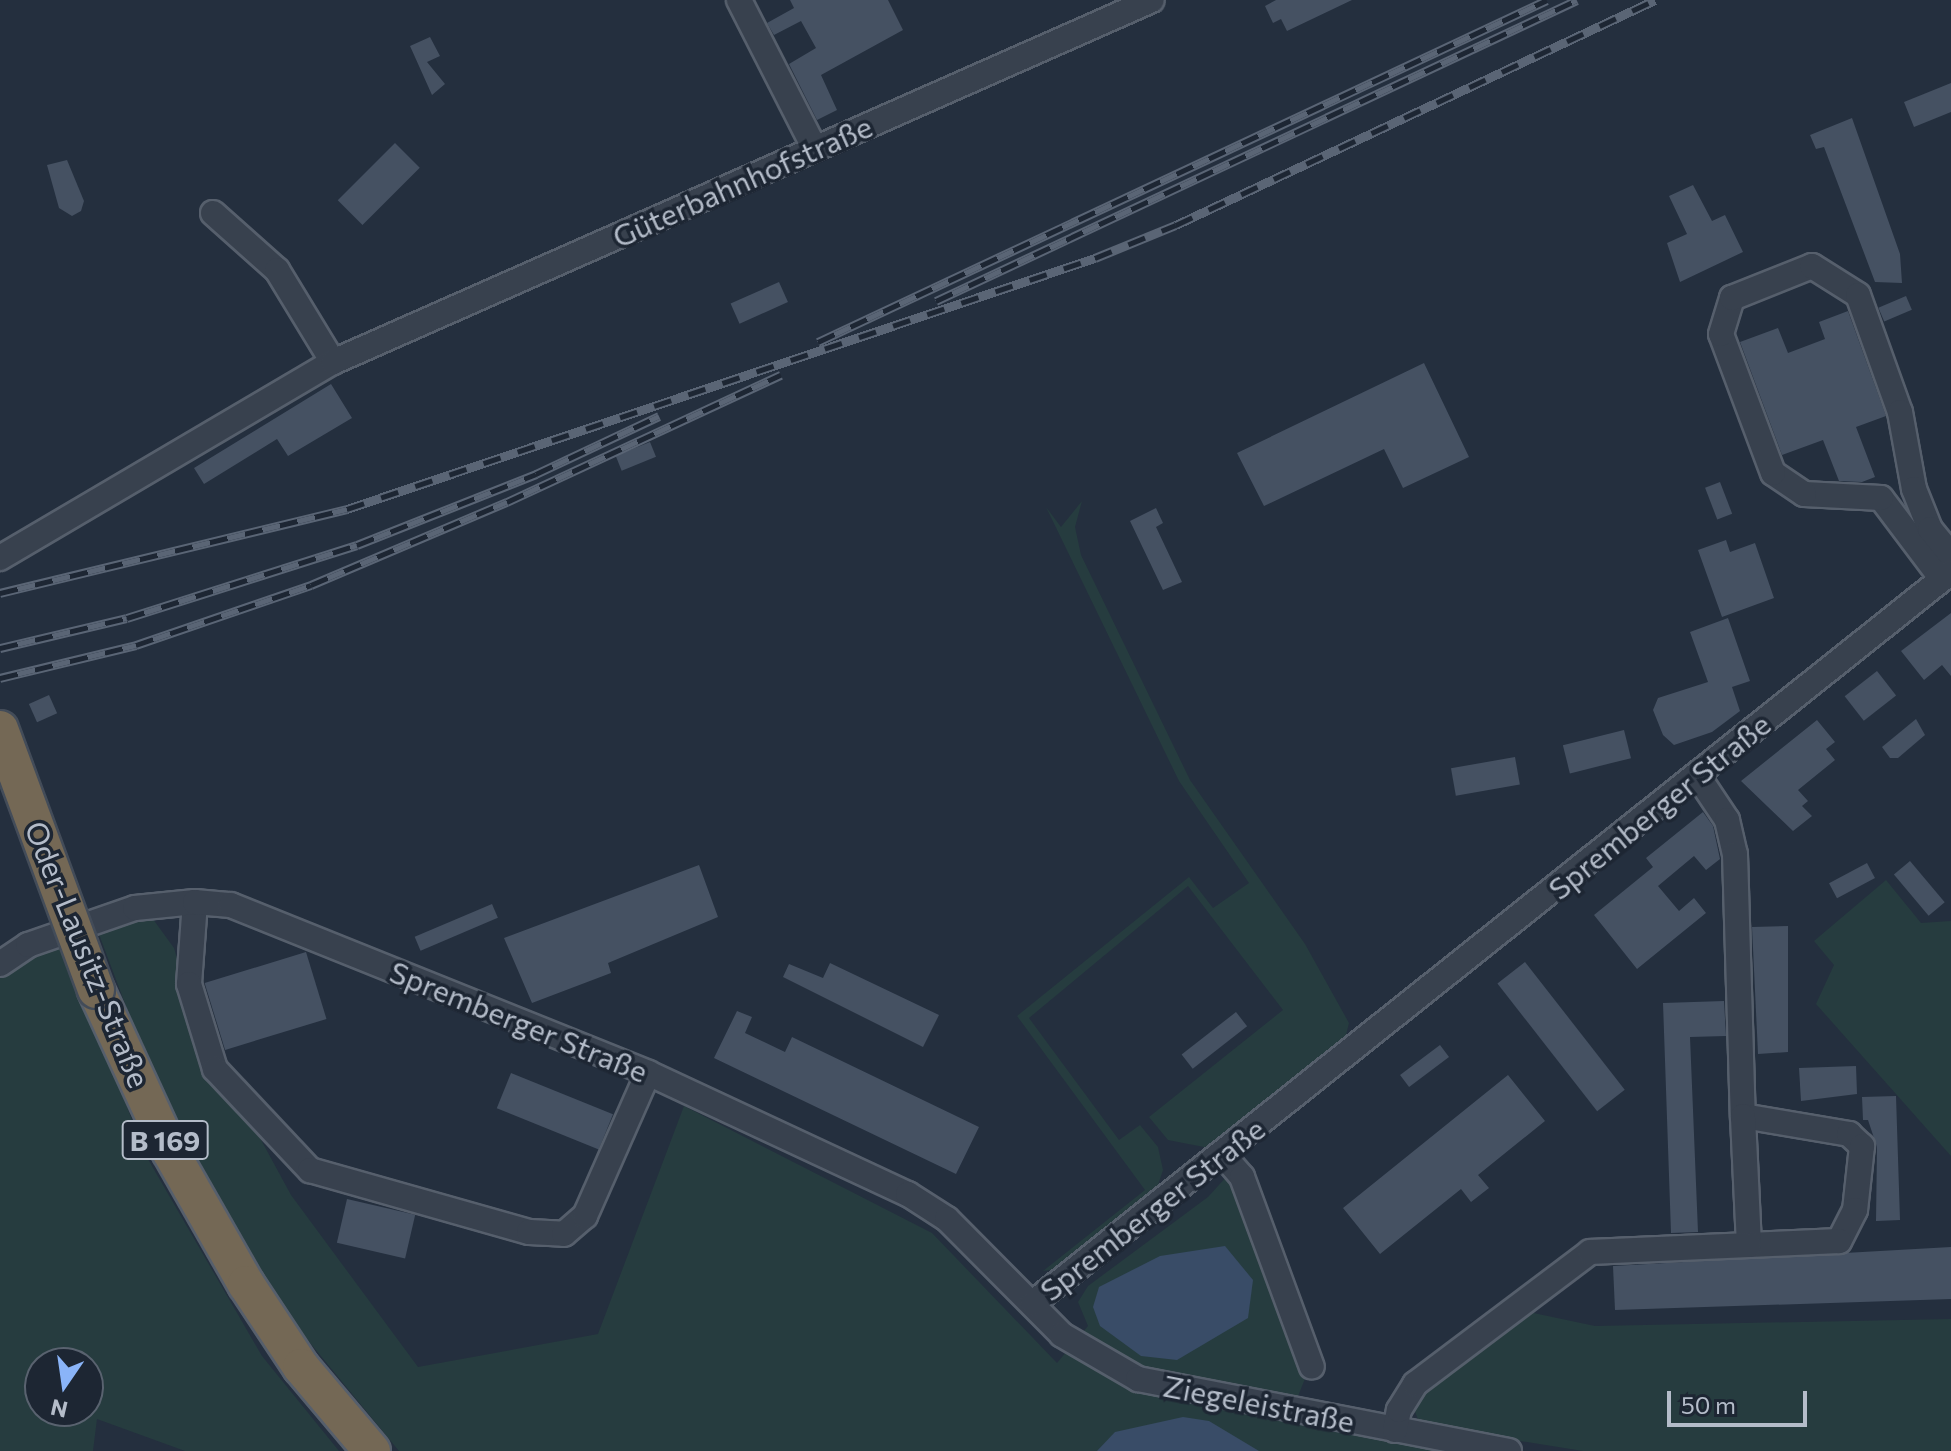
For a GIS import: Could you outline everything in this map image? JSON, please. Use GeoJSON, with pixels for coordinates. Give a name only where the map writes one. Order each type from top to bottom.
{"type":"FeatureCollection","features":[{"type":"Feature","properties":{"kind":"highway","name":"Oder-Lausitz-Straße"},"geometry":{"type":"LineString","coordinates":[[0,729],[96,990],[170,1151],[246,1284],[301,1367],[372,1451]]}},
{"type":"Feature","properties":{"kind":"street"},"geometry":{"type":"LineString","coordinates":[[739,0],[815,149]]}},
{"type":"Feature","properties":{"kind":"street","name":"Güterbahnhofstraße"},"geometry":{"type":"LineString","coordinates":[[0,558],[333,362],[1152,0]]}},
{"type":"Feature","properties":{"kind":"street"},"geometry":{"type":"LineString","coordinates":[[213,213],[277,270],[333,362]]}},
{"type":"Feature","properties":{"kind":"street"},"geometry":{"type":"LineString","coordinates":[[1946,575],[1881,498],[1804,494],[1773,473],[1721,334],[1732,298],[1812,266],[1858,295],[1900,412],[1914,489],[1930,529],[1951,555]]}},
{"type":"Feature","properties":{"kind":"street","name":"Spremberger Straße"},"geometry":{"type":"LineString","coordinates":[[0,964],[28,945],[135,908],[195,902],[231,905],[648,1073],[908,1194],[947,1219],[1033,1303],[1223,1155],[1946,575]]}},
{"type":"Feature","properties":{"kind":"street"},"geometry":{"type":"LineString","coordinates":[[1697,775],[1727,820],[1735,854],[1749,1245]]}},
{"type":"Feature","properties":{"kind":"street"},"geometry":{"type":"LineString","coordinates":[[195,902],[189,984],[215,1069],[310,1170],[529,1232],[564,1234],[585,1216],[648,1073]]}},
{"type":"Feature","properties":{"kind":"street"},"geometry":{"type":"LineString","coordinates":[[1395,1430],[1399,1410],[1415,1384],[1590,1252],[1839,1241],[1855,1210],[1862,1146],[1849,1134],[1743,1116]]}},
{"type":"Feature","properties":{"kind":"street"},"geometry":{"type":"LineString","coordinates":[[1223,1155],[1242,1177],[1312,1367]]}},
{"type":"Feature","properties":{"kind":"street","name":"Ziegeleistraße"},"geometry":{"type":"LineString","coordinates":[[1033,1303],[1062,1335],[1138,1379],[1509,1451]]}},
{"type":"Feature","properties":{"kind":"green space"},"geometry":{"type":"Polygon","coordinates":[[[1082,501],[1075,527],[1081,555],[1190,780],[1305,944],[1349,1023],[1344,1043],[1209,1148],[1168,1140],[1149,1117],[1283,1010],[1188,886],[1029,1018],[1119,1140],[1140,1125],[1158,1147],[1163,1170],[1156,1191],[1058,1269],[1043,1271],[1145,1190],[1017,1016],[1189,877],[1213,908],[1249,883],[1179,781],[1046,507],[1061,527],[1082,501]]]}},
{"type":"Feature","properties":{"kind":"green space"},"geometry":{"type":"Polygon","coordinates":[[[1886,880],[1921,923],[1951,921],[1951,1156],[1816,1004],[1834,965],[1814,941],[1886,880]]]}},
{"type":"Feature","properties":{"kind":"green space"},"geometry":{"type":"Polygon","coordinates":[[[150,915],[174,948],[215,1087],[247,1114],[291,1195],[418,1367],[598,1334],[684,1106],[932,1233],[1057,1363],[1088,1326],[1078,1302],[1088,1286],[1208,1197],[1228,1175],[1306,1376],[1295,1404],[1509,1451],[399,1451],[306,1338],[206,1188],[160,1097],[97,929],[150,915]]]}},
{"type":"Feature","properties":{"kind":"green space"},"geometry":{"type":"Polygon","coordinates":[[[64,942],[145,1154],[262,1356],[339,1451],[185,1451],[104,1422],[104,1347],[24,1347],[24,1427],[96,1427],[93,1451],[0,1451],[0,977],[64,942]]]}},
{"type":"Feature","properties":{"kind":"green space"},"geometry":{"type":"Polygon","coordinates":[[[1524,1311],[1595,1326],[1951,1319],[1951,1451],[1583,1451],[1420,1425],[1411,1401],[1524,1311]]]}},
{"type":"Feature","properties":{"kind":"water"},"geometry":{"type":"Polygon","coordinates":[[[1225,1246],[1253,1280],[1248,1318],[1177,1360],[1141,1356],[1100,1326],[1093,1307],[1099,1287],[1160,1256],[1225,1246]]]}},
{"type":"Feature","properties":{"kind":"water"},"geometry":{"type":"Polygon","coordinates":[[[1183,1417],[1209,1421],[1259,1451],[1097,1451],[1115,1432],[1183,1417]]]}},
{"type":"Feature","properties":{"kind":"building"},"geometry":{"type":"Polygon","coordinates":[[[790,0],[888,0],[903,30],[821,75],[837,110],[817,120],[789,64],[816,48],[801,21],[774,35],[767,23],[794,8],[790,0]]]}},
{"type":"Feature","properties":{"kind":"building"},"geometry":{"type":"Polygon","coordinates":[[[1276,0],[1352,0],[1287,31],[1281,19],[1273,23],[1265,6],[1276,0]]]}},
{"type":"Feature","properties":{"kind":"building"},"geometry":{"type":"Polygon","coordinates":[[[430,37],[440,56],[427,62],[445,84],[432,95],[410,46],[430,37]]]}},
{"type":"Feature","properties":{"kind":"building"},"geometry":{"type":"Polygon","coordinates":[[[1951,83],[1951,112],[1914,127],[1904,102],[1951,83]]]}},
{"type":"Feature","properties":{"kind":"building"},"geometry":{"type":"Polygon","coordinates":[[[1852,118],[1900,254],[1902,283],[1875,282],[1824,147],[1816,149],[1810,135],[1852,118]]]}},
{"type":"Feature","properties":{"kind":"building"},"geometry":{"type":"Polygon","coordinates":[[[395,143],[420,168],[362,225],[338,200],[395,143]]]}},
{"type":"Feature","properties":{"kind":"building"},"geometry":{"type":"Polygon","coordinates":[[[67,160],[84,201],[81,211],[72,216],[59,208],[47,165],[67,160]]]}},
{"type":"Feature","properties":{"kind":"building"},"geometry":{"type":"Polygon","coordinates":[[[1693,185],[1712,221],[1725,215],[1743,252],[1680,282],[1667,243],[1687,234],[1669,196],[1693,185]]]}},
{"type":"Feature","properties":{"kind":"building"},"geometry":{"type":"Polygon","coordinates":[[[779,282],[788,302],[740,324],[731,304],[779,282]]]}},
{"type":"Feature","properties":{"kind":"building"},"geometry":{"type":"Polygon","coordinates":[[[1906,296],[1912,310],[1884,322],[1878,308],[1906,296]]]}},
{"type":"Feature","properties":{"kind":"building"},"geometry":{"type":"Polygon","coordinates":[[[1848,311],[1886,416],[1856,427],[1875,477],[1862,482],[1839,481],[1823,440],[1782,455],[1740,342],[1778,328],[1788,353],[1825,339],[1819,322],[1848,311]]]}},
{"type":"Feature","properties":{"kind":"building"},"geometry":{"type":"Polygon","coordinates":[[[1424,363],[1469,457],[1403,488],[1384,449],[1264,506],[1237,453],[1424,363]]]}},
{"type":"Feature","properties":{"kind":"building"},"geometry":{"type":"Polygon","coordinates":[[[331,384],[352,418],[288,456],[277,439],[204,484],[194,468],[331,384]]]}},
{"type":"Feature","properties":{"kind":"building"},"geometry":{"type":"Polygon","coordinates":[[[650,442],[656,457],[622,471],[616,456],[650,442]]]}},
{"type":"Feature","properties":{"kind":"building"},"geometry":{"type":"Polygon","coordinates":[[[1720,482],[1732,514],[1717,519],[1705,488],[1720,482]]]}},
{"type":"Feature","properties":{"kind":"building"},"geometry":{"type":"Polygon","coordinates":[[[1156,508],[1163,523],[1156,527],[1182,582],[1163,590],[1130,521],[1156,508]]]}},
{"type":"Feature","properties":{"kind":"building"},"geometry":{"type":"Polygon","coordinates":[[[1726,540],[1730,552],[1755,543],[1774,598],[1722,617],[1698,550],[1726,540]]]}},
{"type":"Feature","properties":{"kind":"building"},"geometry":{"type":"Polygon","coordinates":[[[1951,613],[1951,676],[1942,665],[1924,680],[1901,651],[1951,613]]]}},
{"type":"Feature","properties":{"kind":"building"},"geometry":{"type":"Polygon","coordinates":[[[1728,618],[1750,681],[1732,687],[1740,711],[1712,732],[1674,745],[1663,735],[1653,710],[1658,698],[1708,682],[1690,632],[1728,618]]]}},
{"type":"Feature","properties":{"kind":"building"},"geometry":{"type":"Polygon","coordinates":[[[1877,671],[1896,695],[1864,721],[1845,696],[1877,671]]]}},
{"type":"Feature","properties":{"kind":"building"},"geometry":{"type":"Polygon","coordinates":[[[49,695],[57,713],[37,722],[29,704],[49,695]]]}},
{"type":"Feature","properties":{"kind":"building"},"geometry":{"type":"Polygon","coordinates":[[[1916,719],[1925,735],[1898,758],[1890,758],[1882,747],[1916,719]]]}},
{"type":"Feature","properties":{"kind":"building"},"geometry":{"type":"Polygon","coordinates":[[[1817,720],[1835,742],[1826,749],[1835,760],[1798,790],[1808,801],[1802,806],[1812,816],[1793,831],[1741,781],[1817,720]]]}},
{"type":"Feature","properties":{"kind":"building"},"geometry":{"type":"Polygon","coordinates":[[[1624,730],[1631,758],[1570,773],[1563,745],[1624,730]]]}},
{"type":"Feature","properties":{"kind":"building"},"geometry":{"type":"Polygon","coordinates":[[[1515,757],[1520,785],[1456,796],[1451,768],[1515,757]]]}},
{"type":"Feature","properties":{"kind":"building"},"geometry":{"type":"Polygon","coordinates":[[[1703,812],[1713,826],[1720,859],[1706,870],[1694,856],[1658,886],[1679,911],[1694,898],[1706,913],[1637,969],[1594,915],[1653,867],[1646,858],[1703,812]]]}},
{"type":"Feature","properties":{"kind":"building"},"geometry":{"type":"Polygon","coordinates":[[[1910,861],[1945,902],[1929,916],[1894,874],[1910,861]]]}},
{"type":"Feature","properties":{"kind":"building"},"geometry":{"type":"Polygon","coordinates":[[[1867,863],[1875,878],[1837,898],[1829,883],[1867,863]]]}},
{"type":"Feature","properties":{"kind":"building"},"geometry":{"type":"Polygon","coordinates":[[[699,865],[718,917],[608,963],[611,973],[532,1003],[504,938],[699,865]]]}},
{"type":"Feature","properties":{"kind":"building"},"geometry":{"type":"Polygon","coordinates":[[[492,904],[498,918],[421,951],[415,937],[492,904]]]}},
{"type":"Feature","properties":{"kind":"building"},"geometry":{"type":"Polygon","coordinates":[[[1788,926],[1788,1052],[1758,1054],[1752,927],[1788,926]]]}},
{"type":"Feature","properties":{"kind":"building"},"geometry":{"type":"Polygon","coordinates":[[[306,952],[326,1019],[225,1050],[205,983],[306,952]]]}},
{"type":"Feature","properties":{"kind":"building"},"geometry":{"type":"Polygon","coordinates":[[[1525,962],[1625,1090],[1597,1111],[1497,984],[1525,962]]]}},
{"type":"Feature","properties":{"kind":"building"},"geometry":{"type":"Polygon","coordinates":[[[830,963],[939,1015],[923,1047],[783,977],[789,964],[823,978],[830,963]]]}},
{"type":"Feature","properties":{"kind":"building"},"geometry":{"type":"Polygon","coordinates":[[[1724,1001],[1726,1036],[1690,1037],[1698,1232],[1671,1233],[1663,1003],[1724,1001]]]}},
{"type":"Feature","properties":{"kind":"building"},"geometry":{"type":"Polygon","coordinates":[[[737,1011],[752,1017],[745,1033],[785,1052],[792,1037],[979,1127],[956,1174],[714,1058],[737,1011]]]}},
{"type":"Feature","properties":{"kind":"building"},"geometry":{"type":"Polygon","coordinates":[[[1236,1012],[1247,1026],[1193,1069],[1182,1054],[1236,1012]]]}},
{"type":"Feature","properties":{"kind":"building"},"geometry":{"type":"Polygon","coordinates":[[[1440,1045],[1449,1057],[1409,1087],[1400,1075],[1440,1045]]]}},
{"type":"Feature","properties":{"kind":"building"},"geometry":{"type":"Polygon","coordinates":[[[1856,1066],[1857,1094],[1801,1101],[1799,1068],[1856,1066]]]}},
{"type":"Feature","properties":{"kind":"building"},"geometry":{"type":"Polygon","coordinates":[[[511,1073],[613,1114],[599,1149],[497,1108],[511,1073]]]}},
{"type":"Feature","properties":{"kind":"building"},"geometry":{"type":"Polygon","coordinates":[[[1508,1075],[1545,1121],[1478,1175],[1489,1188],[1471,1202],[1461,1189],[1380,1254],[1343,1208],[1508,1075]]]}},
{"type":"Feature","properties":{"kind":"building"},"geometry":{"type":"Polygon","coordinates":[[[1896,1096],[1900,1220],[1876,1221],[1877,1147],[1868,1120],[1863,1120],[1862,1097],[1896,1096]]]}},
{"type":"Feature","properties":{"kind":"building"},"geometry":{"type":"Polygon","coordinates":[[[347,1199],[415,1215],[405,1259],[337,1243],[347,1199]]]}},
{"type":"Feature","properties":{"kind":"building"},"geometry":{"type":"Polygon","coordinates":[[[1951,1247],[1951,1299],[1615,1310],[1613,1266],[1951,1247]]]}},
{"type":"Feature","properties":{"kind":"railway"},"geometry":{"type":"LineString","coordinates":[[818,342],[1547,0]]}},
{"type":"Feature","properties":{"kind":"railway"},"geometry":{"type":"LineString","coordinates":[[936,301],[1577,0]]}},
{"type":"Feature","properties":{"kind":"railway"},"geometry":{"type":"LineString","coordinates":[[0,593],[347,509],[1095,258],[1176,225],[1655,0]]}},
{"type":"Feature","properties":{"kind":"railway"},"geometry":{"type":"LineString","coordinates":[[0,678],[136,645],[311,585],[507,502],[781,375]]}},
{"type":"Feature","properties":{"kind":"railway"},"geometry":{"type":"LineString","coordinates":[[0,648],[127,618],[357,545],[536,474],[659,416]]}}]}
